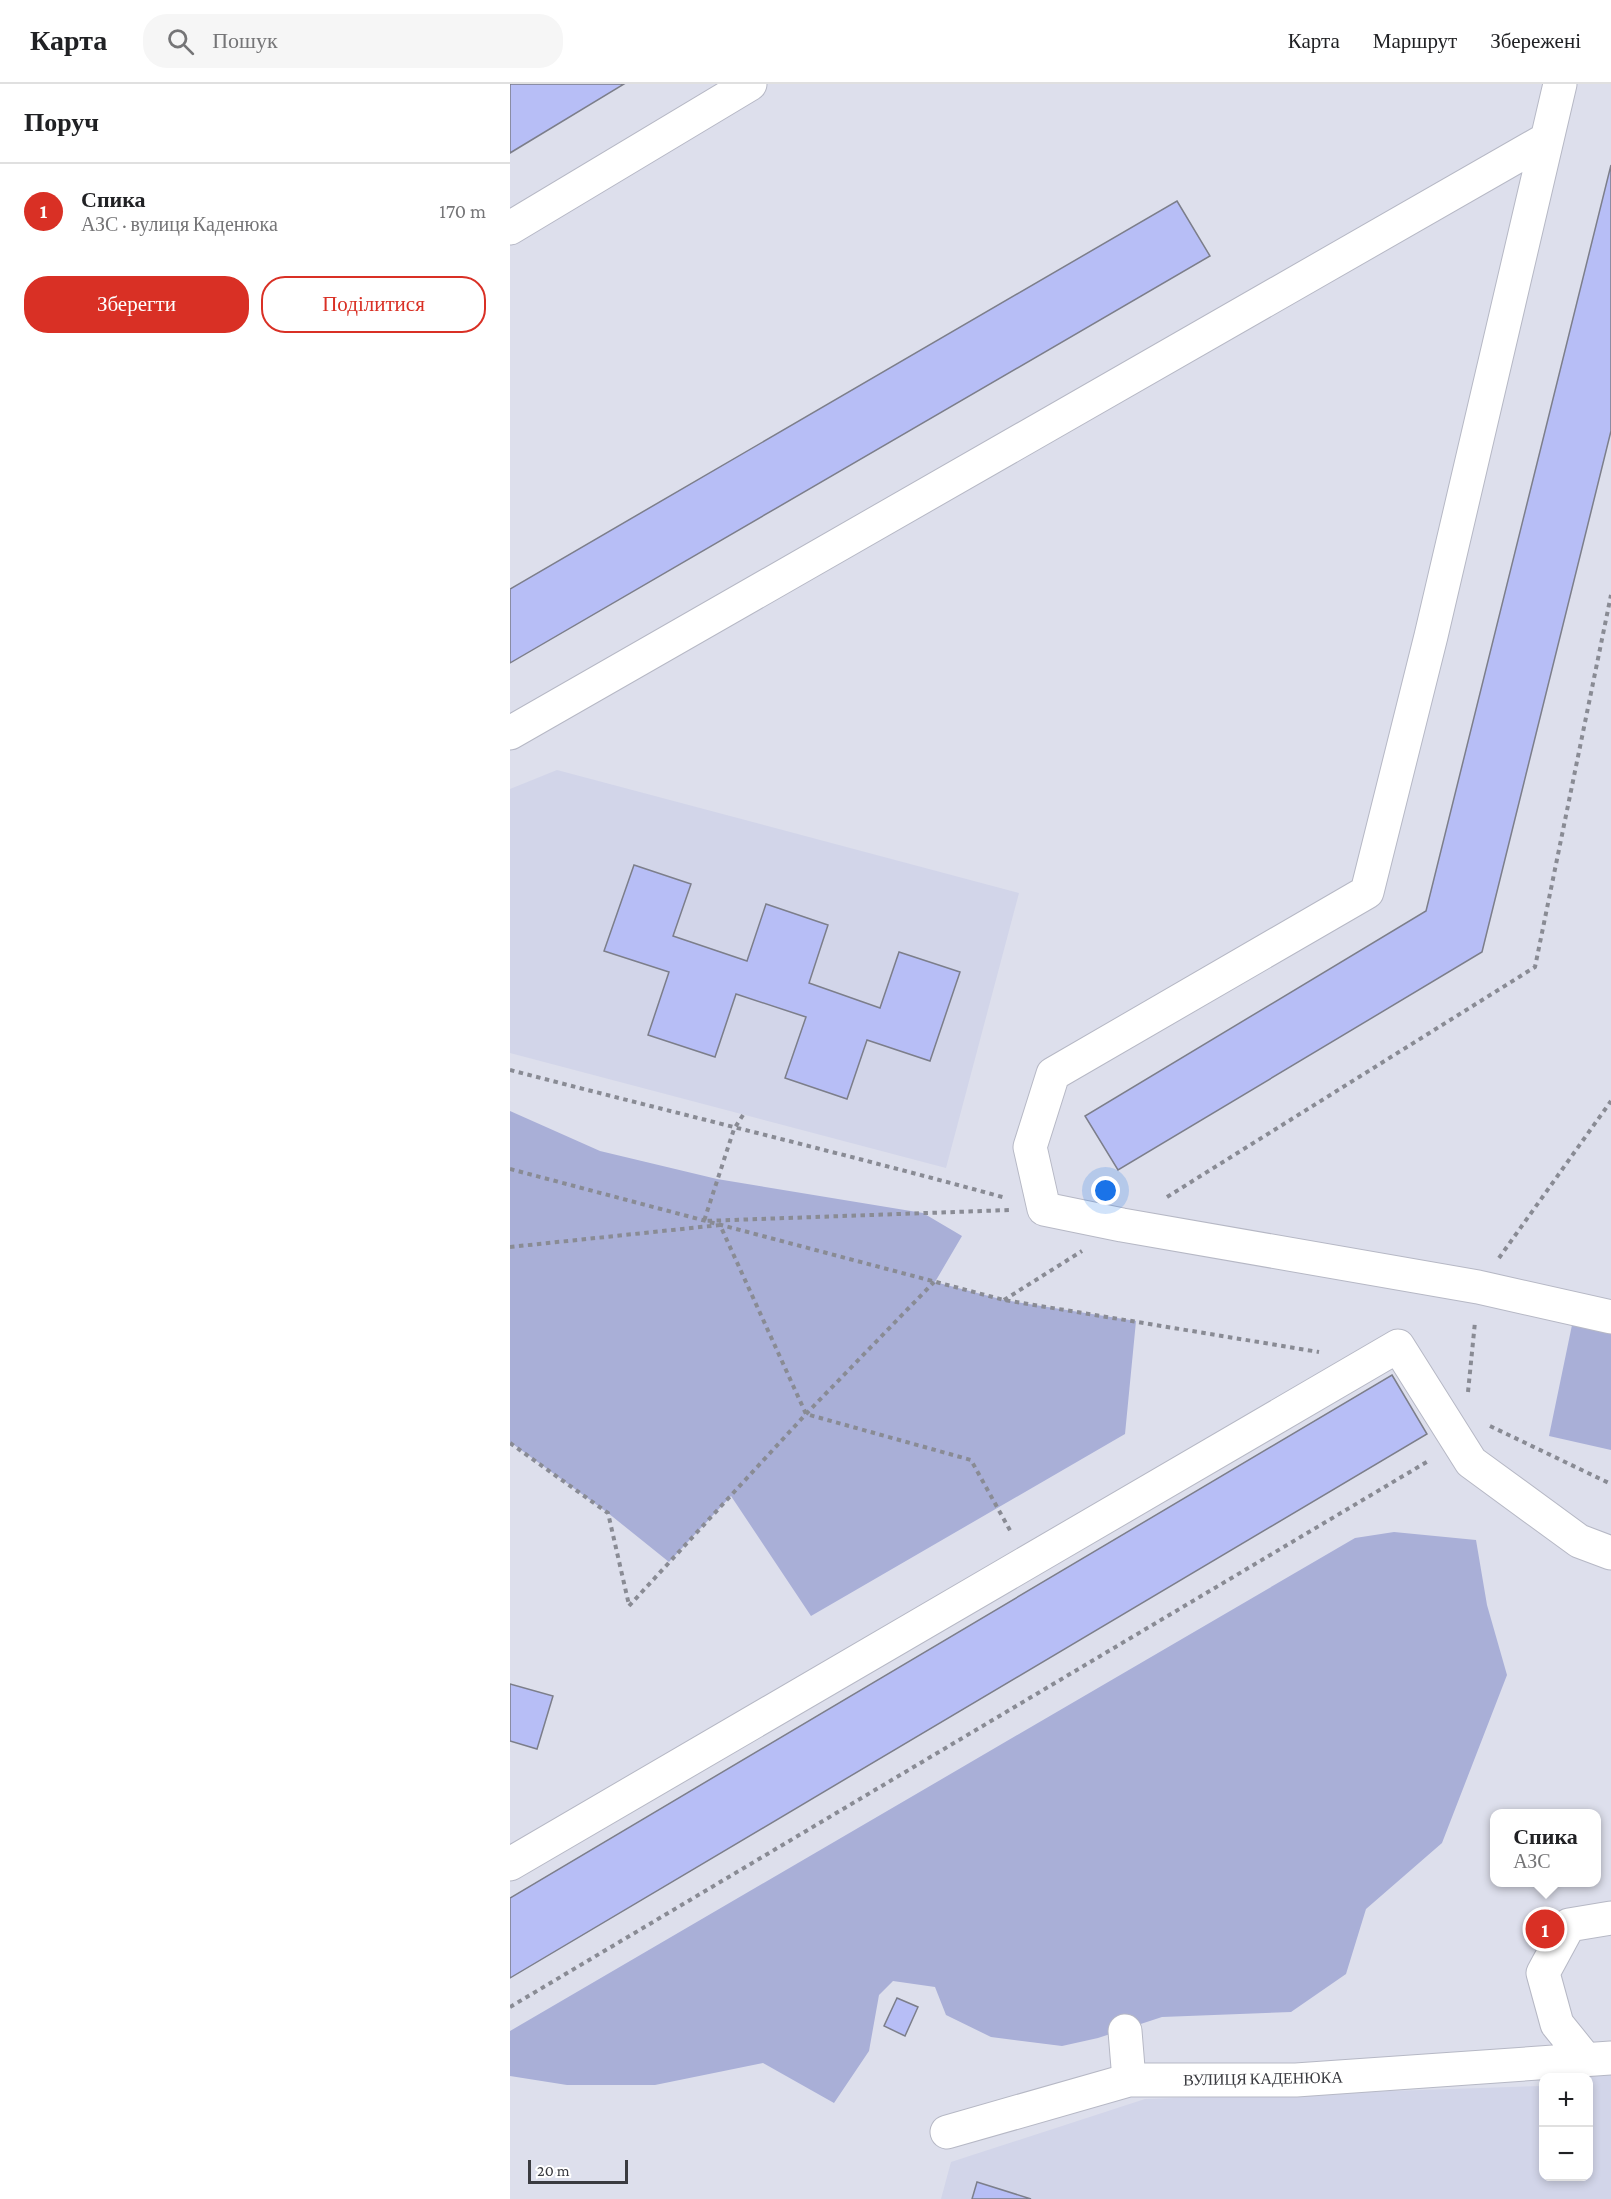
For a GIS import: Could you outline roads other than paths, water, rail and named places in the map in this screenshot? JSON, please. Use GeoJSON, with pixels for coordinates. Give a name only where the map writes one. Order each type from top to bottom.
{"type":"FeatureCollection","features":[{"type":"Feature","properties":{"kind":"street"},"geometry":{"type":"LineString","coordinates":[[510,228],[750,84]]}},
{"type":"Feature","properties":{"kind":"street"},"geometry":{"type":"LineString","coordinates":[[1560,84],[1431,636],[1367,892],[1053,1074],[1030,1147],[1044,1209],[1122,1225],[1478,1287],[1611,1317]]}},
{"type":"Feature","properties":{"kind":"street"},"geometry":{"type":"LineString","coordinates":[[510,733],[1547,139]]}},
{"type":"Feature","properties":{"kind":"street"},"geometry":{"type":"LineString","coordinates":[[510,1864],[1398,1346],[1471,1462],[1579,1541],[1611,1553]]}},
{"type":"Feature","properties":{"kind":"street"},"geometry":{"type":"LineString","coordinates":[[1598,2059],[1557,2024],[1543,1973],[1569,1925],[1611,1918]]}},
{"type":"Feature","properties":{"kind":"street"},"geometry":{"type":"LineString","coordinates":[[1125,2031],[1129,2080]]}},
{"type":"Feature","properties":{"kind":"street","name":"ВУЛИЦЯ КАДЕНЮКА"},"geometry":{"type":"LineString","coordinates":[[947,2132],[1129,2080],[1296,2080],[1598,2059]]}},
{"type":"Feature","properties":{"kind":"place","name":"Спика"},"geometry":{"type":"Point","coordinates":[1545,1929]}}]}
